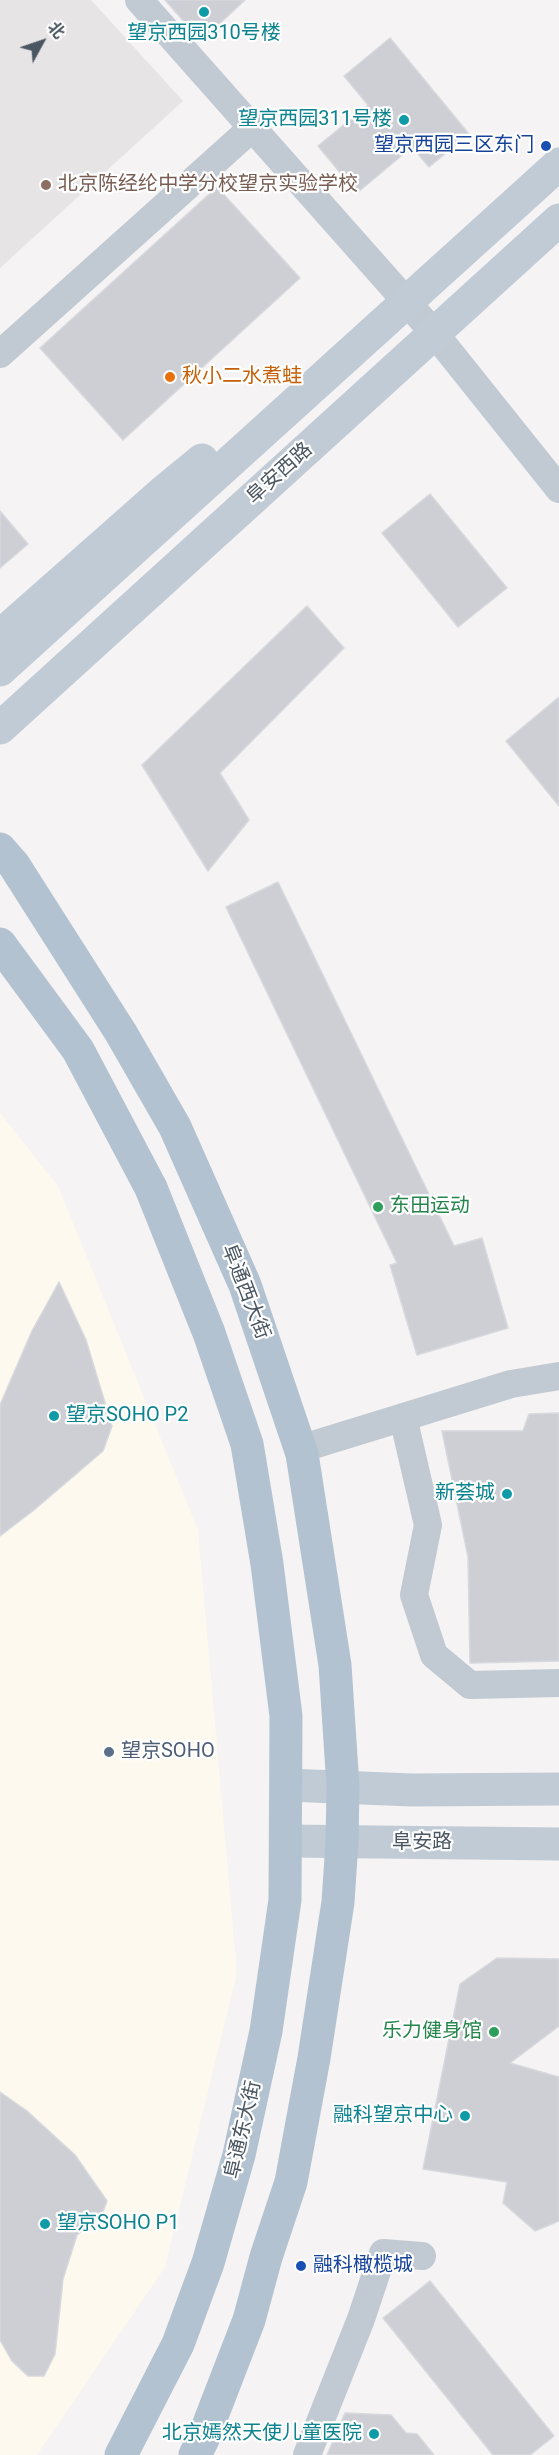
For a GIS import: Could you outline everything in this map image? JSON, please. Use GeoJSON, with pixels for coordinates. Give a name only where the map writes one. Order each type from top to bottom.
{"type":"FeatureCollection","features":[{"type":"Feature","properties":{"kind":"main road"},"geometry":{"type":"LineString","coordinates":[[0,636],[163,492],[559,164]]}},
{"type":"Feature","properties":{"kind":"main road","name":"阜安西路"},"geometry":{"type":"LineString","coordinates":[[0,728],[559,220]]}},
{"type":"Feature","properties":{"kind":"main road"},"geometry":{"type":"LineString","coordinates":[[0,670],[400,295]]}},
{"type":"Feature","properties":{"kind":"main road","name":"阜通西大街"},"geometry":{"type":"LineString","coordinates":[[0,849],[14,865],[115,1023],[175,1127],[245,1285],[300,1449],[335,1665],[343,1787]]}},
{"type":"Feature","properties":{"kind":"main road"},"geometry":{"type":"LineString","coordinates":[[0,944],[78,1050],[151,1188],[209,1333],[243,1433],[267,1564],[285,1702],[287,1785],[462,1790],[559,1789]]}},
{"type":"Feature","properties":{"kind":"main road","name":"阜通东大街"},"geometry":{"type":"LineString","coordinates":[[122,2455],[178,2344],[208,2263],[239,2155],[266,2031],[279,1947],[285,1900],[287,1785]]}},
{"type":"Feature","properties":{"kind":"main road"},"geometry":{"type":"LineString","coordinates":[[195,2455],[249,2320],[266,2257],[291,2182],[314,2058],[336,1918],[342,1842],[343,1787]]}},
{"type":"Feature","properties":{"kind":"main road"},"geometry":{"type":"LineString","coordinates":[[453,1843],[443,1826],[442,1812],[462,1790]]}},
{"type":"Feature","properties":{"kind":"main road","name":"阜安路"},"geometry":{"type":"LineString","coordinates":[[286,1841],[559,1844]]}},
{"type":"Feature","properties":{"kind":"street"},"geometry":{"type":"LineString","coordinates":[[138,0],[435,334],[559,489]]}},
{"type":"Feature","properties":{"kind":"street"},"geometry":{"type":"LineString","coordinates":[[0,354],[252,128]]}},
{"type":"Feature","properties":{"kind":"street"},"geometry":{"type":"LineString","coordinates":[[300,1449],[511,1384],[559,1376]]}},
{"type":"Feature","properties":{"kind":"street"},"geometry":{"type":"LineString","coordinates":[[403,1417],[428,1525],[414,1595],[434,1655],[470,1685],[559,1683]]}},
{"type":"Feature","properties":{"kind":"street"},"geometry":{"type":"LineString","coordinates":[[307,2455],[361,2319],[383,2253],[422,2256]]}},
{"type":"Feature","properties":{"kind":"shaded area","name":"北京陈经纶中学分校望京实验学校"},"geometry":{"type":"Polygon","coordinates":[[[0,0],[91,0],[183,101],[0,268],[0,0]]]}},
{"type":"Feature","properties":{"kind":"shaded area","name":"望京SOHO"},"geometry":{"type":"Polygon","coordinates":[[[0,1113],[58,1186],[198,1530],[237,1973],[165,2267],[37,2455],[0,2455],[0,1113]]]}},
{"type":"Feature","properties":{"kind":"building","name":"望京西园310号楼"},"geometry":{"type":"Polygon","coordinates":[[[165,0],[245,0],[201,41],[165,0]]]}},
{"type":"Feature","properties":{"kind":"building","name":"望京西园311号楼"},"geometry":{"type":"Polygon","coordinates":[[[390,38],[469,134],[429,167],[412,147],[357,193],[318,146],[368,105],[344,76],[390,38]]]}},
{"type":"Feature","properties":{"kind":"building"},"geometry":{"type":"Polygon","coordinates":[[[217,187],[300,278],[123,440],[40,348],[217,187]]]}},
{"type":"Feature","properties":{"kind":"building"},"geometry":{"type":"Polygon","coordinates":[[[430,494],[507,588],[458,627],[382,533],[430,494]]]}},
{"type":"Feature","properties":{"kind":"building"},"geometry":{"type":"Polygon","coordinates":[[[0,511],[28,544],[0,568],[0,511]]]}},
{"type":"Feature","properties":{"kind":"building"},"geometry":{"type":"Polygon","coordinates":[[[307,606],[344,648],[220,773],[249,820],[208,871],[142,765],[307,606]]]}},
{"type":"Feature","properties":{"kind":"building"},"geometry":{"type":"Polygon","coordinates":[[[559,697],[559,806],[506,741],[559,697]]]}},
{"type":"Feature","properties":{"kind":"building"},"geometry":{"type":"Polygon","coordinates":[[[278,882],[454,1246],[482,1238],[508,1328],[417,1355],[390,1265],[397,1263],[226,907],[278,882]]]}},
{"type":"Feature","properties":{"kind":"building","name":"望京SOHO P2"},"geometry":{"type":"Polygon","coordinates":[[[59,1282],[86,1340],[112,1426],[103,1451],[0,1536],[0,1405],[32,1331],[59,1282]]]}},
{"type":"Feature","properties":{"kind":"building","name":"新荟城"},"geometry":{"type":"Polygon","coordinates":[[[559,1413],[559,1661],[470,1663],[468,1557],[442,1431],[523,1431],[529,1414],[559,1413]]]}},
{"type":"Feature","properties":{"kind":"building","name":"融科望京中心"},"geometry":{"type":"Polygon","coordinates":[[[497,1958],[559,1959],[559,2026],[510,2063],[559,2077],[559,2221],[535,2231],[503,2203],[507,2182],[423,2169],[460,1984],[497,1958]]]}},
{"type":"Feature","properties":{"kind":"building","name":"望京SOHO P1"},"geometry":{"type":"Polygon","coordinates":[[[0,2092],[27,2111],[75,2155],[107,2201],[102,2214],[77,2235],[63,2279],[55,2354],[44,2376],[28,2376],[12,2361],[0,2340],[0,2092]]]}},
{"type":"Feature","properties":{"kind":"building"},"geometry":{"type":"Polygon","coordinates":[[[430,2281],[554,2436],[530,2455],[493,2455],[383,2318],[430,2281]]]}},
{"type":"Feature","properties":{"kind":"building","name":"北京嫣然天使儿童医院"},"geometry":{"type":"Polygon","coordinates":[[[345,2413],[391,2415],[406,2433],[417,2434],[434,2455],[327,2455],[345,2413]]]}},
{"type":"Feature","properties":{"kind":"place","name":"望京西园310号楼"},"geometry":{"type":"Point","coordinates":[204,12]}},
{"type":"Feature","properties":{"kind":"place","name":"望京西园311号楼"},"geometry":{"type":"Point","coordinates":[404,120]}},
{"type":"Feature","properties":{"kind":"place","name":"望京西园三区东门"},"geometry":{"type":"Point","coordinates":[546,146]}},
{"type":"Feature","properties":{"kind":"place","name":"北京陈经纶中学分校望京实验学校"},"geometry":{"type":"Point","coordinates":[46,185]}},
{"type":"Feature","properties":{"kind":"place","name":"秋小二水煮蛙"},"geometry":{"type":"Point","coordinates":[170,377]}},
{"type":"Feature","properties":{"kind":"place","name":"东田运动"},"geometry":{"type":"Point","coordinates":[378,1207]}},
{"type":"Feature","properties":{"kind":"place","name":"望京SOHO P2"},"geometry":{"type":"Point","coordinates":[54,1416]}},
{"type":"Feature","properties":{"kind":"place","name":"新荟城"},"geometry":{"type":"Point","coordinates":[507,1494]}},
{"type":"Feature","properties":{"kind":"place","name":"望京SOHO"},"geometry":{"type":"Point","coordinates":[109,1752]}},
{"type":"Feature","properties":{"kind":"place","name":"乐力健身馆"},"geometry":{"type":"Point","coordinates":[494,2032]}},
{"type":"Feature","properties":{"kind":"place","name":"融科望京中心"},"geometry":{"type":"Point","coordinates":[465,2116]}},
{"type":"Feature","properties":{"kind":"place","name":"望京SOHO P1"},"geometry":{"type":"Point","coordinates":[45,2224]}},
{"type":"Feature","properties":{"kind":"place","name":"融科橄榄城"},"geometry":{"type":"Point","coordinates":[301,2266]}},
{"type":"Feature","properties":{"kind":"place","name":"北京嫣然天使儿童医院"},"geometry":{"type":"Point","coordinates":[374,2434]}}]}
